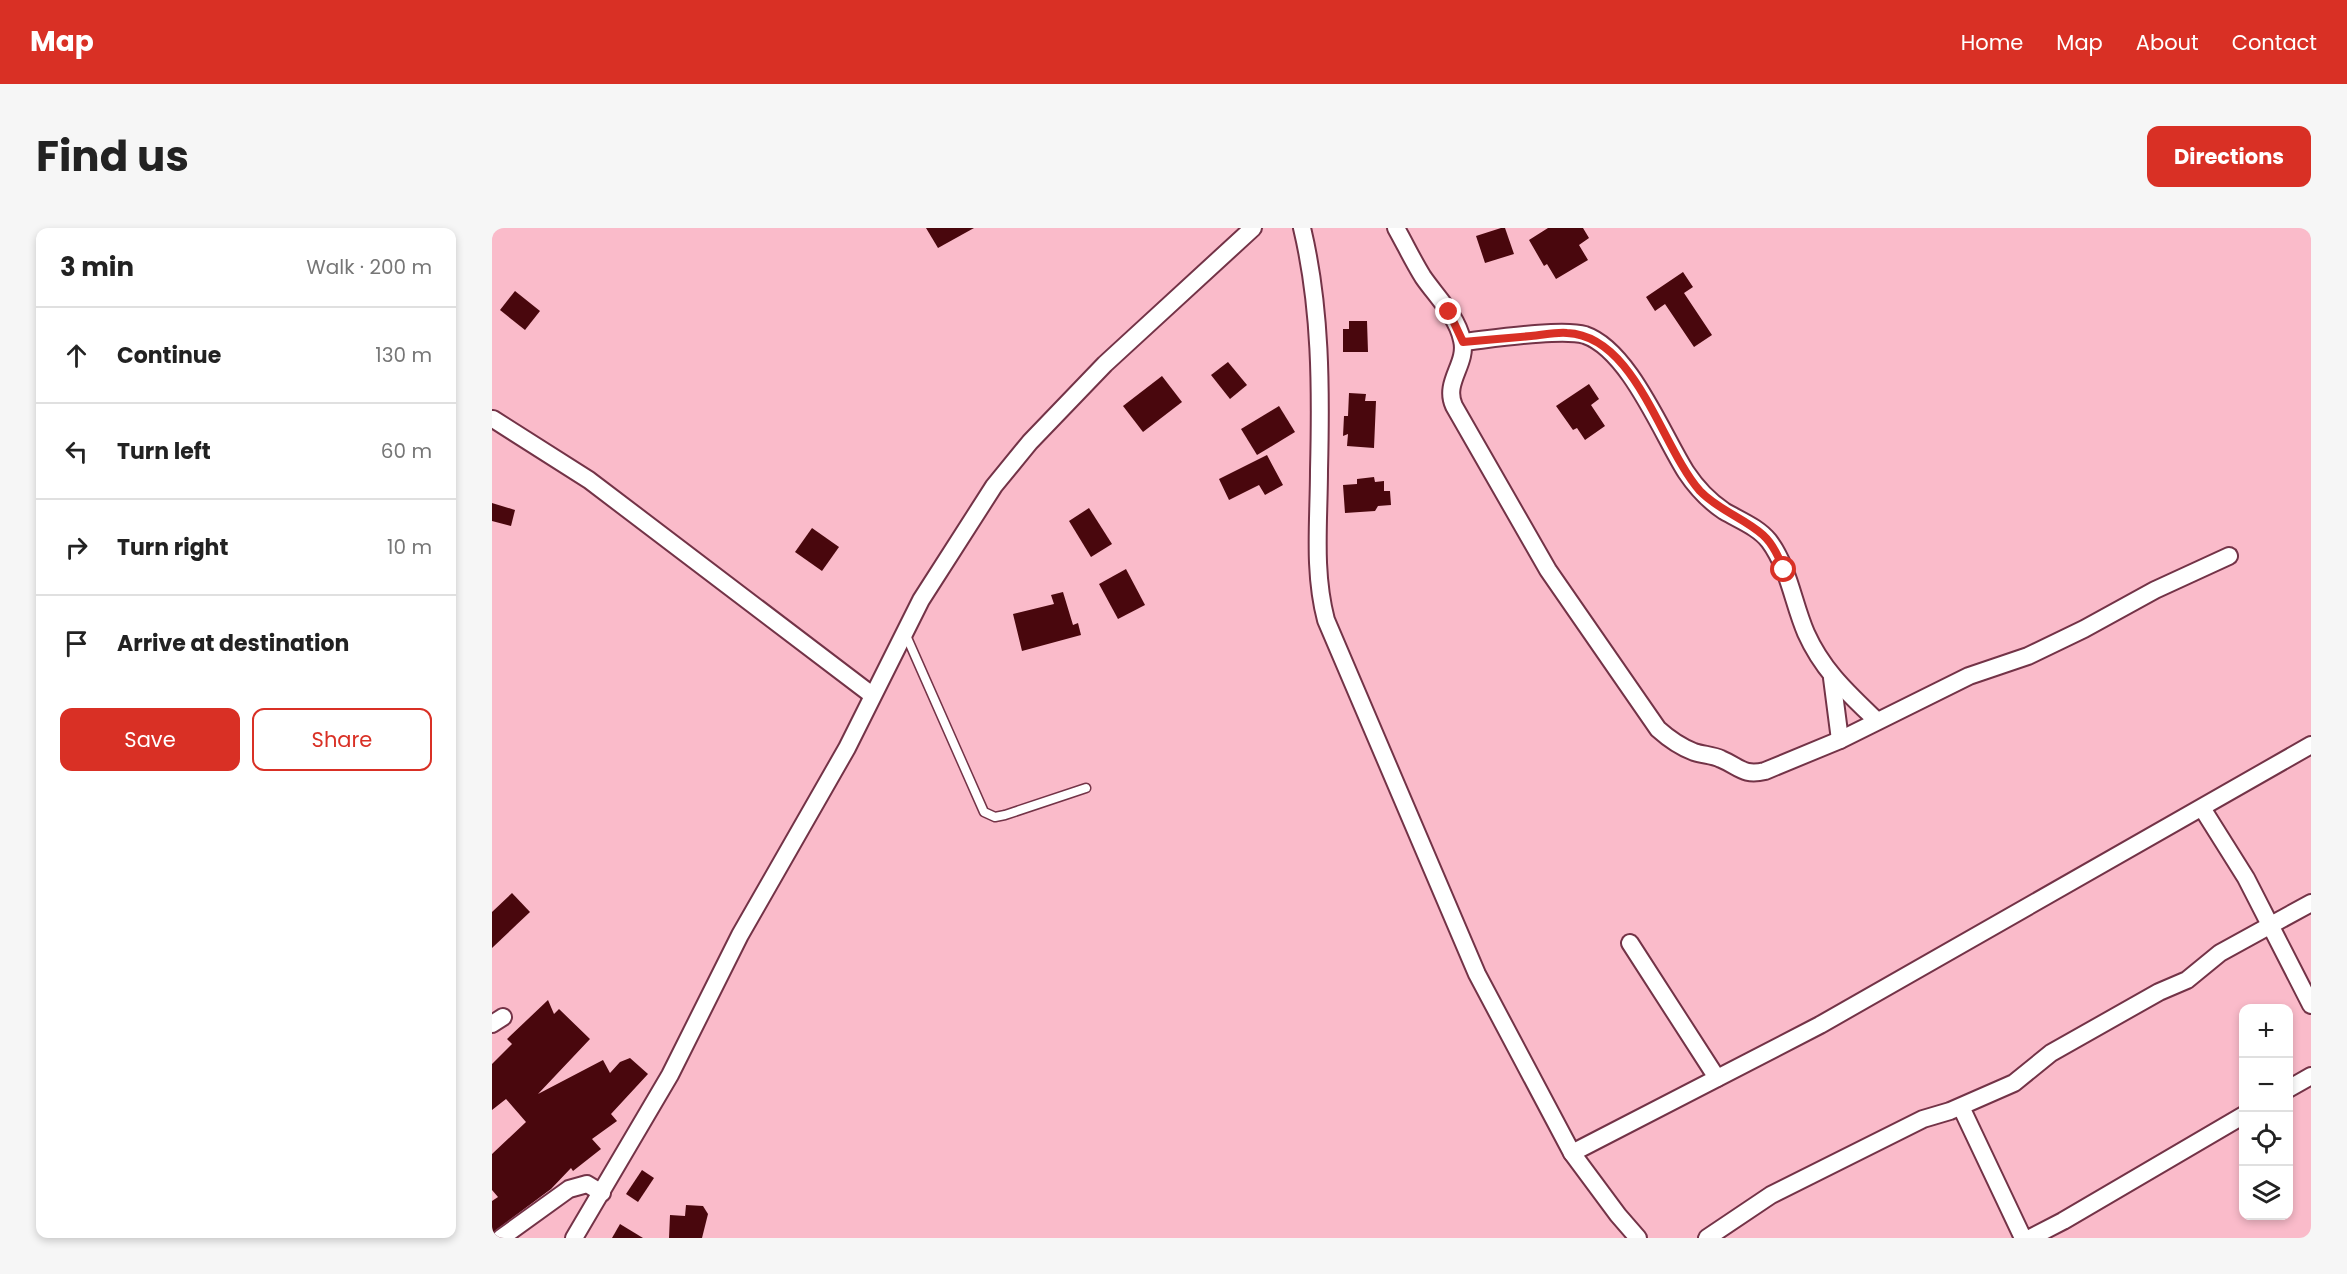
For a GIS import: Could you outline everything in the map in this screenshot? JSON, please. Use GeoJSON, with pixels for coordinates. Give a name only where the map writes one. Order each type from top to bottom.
{"type":"FeatureCollection","features":[{"type":"Feature","properties":{"kind":"street"},"geometry":{"type":"LineString","coordinates":[[574,1238],[670,1075],[740,935],[847,747],[921,600],[994,486],[1030,442],[1106,364],[1253,228]]}},
{"type":"Feature","properties":{"kind":"street"},"geometry":{"type":"LineString","coordinates":[[1302,228],[1316,313],[1321,387],[1318,572],[1326,620],[1477,974],[1572,1153],[1638,1238]]}},
{"type":"Feature","properties":{"kind":"street"},"geometry":{"type":"LineString","coordinates":[[1396,228],[1422,275],[1449,312],[1463,342],[1463,357],[1452,385],[1451,394],[1454,406],[1548,570],[1658,729],[1668,738],[1693,752],[1719,758],[1743,772],[1753,774],[1765,771],[1840,740],[1969,676],[2028,656],[2084,629],[2155,590],[2229,556]]}},
{"type":"Feature","properties":{"kind":"street"},"geometry":{"type":"LineString","coordinates":[[1463,342],[1566,333],[1585,335],[1600,343],[1623,365],[1687,474],[1701,491],[1722,509],[1754,528],[1770,542],[1790,585],[1806,633],[1832,678],[1877,721]]}},
{"type":"Feature","properties":{"kind":"street"},"geometry":{"type":"LineString","coordinates":[[493,419],[589,480],[872,695]]}},
{"type":"Feature","properties":{"kind":"street"},"geometry":{"type":"LineString","coordinates":[[1832,678],[1840,740]]}},
{"type":"Feature","properties":{"kind":"street"},"geometry":{"type":"LineString","coordinates":[[1572,1153],[1820,1025],[2311,745]]}},
{"type":"Feature","properties":{"kind":"street"},"geometry":{"type":"LineString","coordinates":[[2202,808],[2246,879],[2311,1005]]}},
{"type":"Feature","properties":{"kind":"street"},"geometry":{"type":"LineString","coordinates":[[1707,1238],[1771,1195],[1923,1119],[1961,1107],[2014,1083],[2051,1053],[2159,992],[2187,980],[2220,952],[2311,903]]}},
{"type":"Feature","properties":{"kind":"street"},"geometry":{"type":"LineString","coordinates":[[1630,943],[1717,1078]]}},
{"type":"Feature","properties":{"kind":"street"},"geometry":{"type":"LineString","coordinates":[[2293,1087],[2311,1076]]}},
{"type":"Feature","properties":{"kind":"street"},"geometry":{"type":"LineString","coordinates":[[1961,1107],[2023,1238]]}},
{"type":"Feature","properties":{"kind":"street"},"geometry":{"type":"LineString","coordinates":[[2030,1238],[2239,1118]]}},
{"type":"Feature","properties":{"kind":"street"},"geometry":{"type":"LineString","coordinates":[[501,1238],[569,1189],[587,1184],[602,1193]]}},
{"type":"Feature","properties":{"kind":"lane"},"geometry":{"type":"LineString","coordinates":[[904,632],[984,812],[995,817],[1005,815],[1086,788]]}},
{"type":"Feature","properties":{"kind":"building"},"geometry":{"type":"Polygon","coordinates":[[[926,228],[974,228],[938,248],[926,228]]]}},
{"type":"Feature","properties":{"kind":"building"},"geometry":{"type":"Polygon","coordinates":[[[1505,228],[1514,254],[1485,263],[1476,236],[1505,228]]]}},
{"type":"Feature","properties":{"kind":"building"},"geometry":{"type":"Polygon","coordinates":[[[1548,228],[1583,228],[1589,238],[1579,245],[1588,260],[1556,279],[1547,264],[1544,266],[1529,240],[1548,228]]]}},
{"type":"Feature","properties":{"kind":"building"},"geometry":{"type":"Polygon","coordinates":[[[1683,272],[1693,287],[1684,293],[1712,335],[1694,347],[1665,304],[1655,311],[1646,297],[1683,272]]]}},
{"type":"Feature","properties":{"kind":"building"},"geometry":{"type":"Polygon","coordinates":[[[515,291],[540,311],[525,330],[500,310],[515,291]]]}},
{"type":"Feature","properties":{"kind":"building"},"geometry":{"type":"Polygon","coordinates":[[[1349,321],[1367,321],[1368,352],[1343,352],[1343,329],[1349,329],[1349,321]]]}},
{"type":"Feature","properties":{"kind":"building"},"geometry":{"type":"Polygon","coordinates":[[[1228,362],[1247,385],[1230,399],[1211,375],[1228,362]]]}},
{"type":"Feature","properties":{"kind":"building"},"geometry":{"type":"Polygon","coordinates":[[[1162,376],[1182,402],[1143,432],[1123,406],[1162,376]]]}},
{"type":"Feature","properties":{"kind":"building"},"geometry":{"type":"Polygon","coordinates":[[[1589,384],[1599,399],[1591,405],[1605,426],[1585,440],[1577,428],[1573,430],[1556,406],[1589,384]]]}},
{"type":"Feature","properties":{"kind":"building"},"geometry":{"type":"Polygon","coordinates":[[[1349,393],[1366,394],[1365,401],[1376,401],[1374,448],[1347,446],[1348,434],[1343,436],[1344,416],[1348,416],[1349,393]]]}},
{"type":"Feature","properties":{"kind":"building"},"geometry":{"type":"Polygon","coordinates":[[[1279,406],[1295,432],[1257,455],[1241,429],[1279,406]]]}},
{"type":"Feature","properties":{"kind":"building"},"geometry":{"type":"Polygon","coordinates":[[[1267,455],[1283,485],[1265,495],[1259,485],[1229,500],[1219,479],[1267,455]]]}},
{"type":"Feature","properties":{"kind":"building"},"geometry":{"type":"Polygon","coordinates":[[[1374,477],[1375,482],[1384,481],[1384,491],[1390,491],[1391,505],[1378,506],[1375,511],[1345,513],[1343,485],[1357,484],[1357,479],[1374,477]]]}},
{"type":"Feature","properties":{"kind":"building"},"geometry":{"type":"Polygon","coordinates":[[[492,503],[515,510],[511,526],[492,521],[492,503]]]}},
{"type":"Feature","properties":{"kind":"building"},"geometry":{"type":"Polygon","coordinates":[[[1089,508],[1112,544],[1091,557],[1069,521],[1089,508]]]}},
{"type":"Feature","properties":{"kind":"building"},"geometry":{"type":"Polygon","coordinates":[[[812,528],[839,547],[822,571],[795,552],[812,528]]]}},
{"type":"Feature","properties":{"kind":"building"},"geometry":{"type":"Polygon","coordinates":[[[1126,569],[1145,605],[1118,619],[1099,584],[1126,569]]]}},
{"type":"Feature","properties":{"kind":"building"},"geometry":{"type":"Polygon","coordinates":[[[1063,592],[1073,625],[1078,623],[1081,635],[1022,651],[1013,614],[1054,604],[1051,595],[1063,592]]]}},
{"type":"Feature","properties":{"kind":"building"},"geometry":{"type":"Polygon","coordinates":[[[512,893],[530,912],[492,948],[492,912],[512,893]]]}},
{"type":"Feature","properties":{"kind":"building"},"geometry":{"type":"Polygon","coordinates":[[[548,1000],[554,1014],[559,1009],[590,1039],[538,1094],[603,1060],[610,1073],[620,1062],[630,1058],[648,1074],[611,1114],[617,1121],[592,1139],[601,1149],[573,1171],[571,1168],[551,1189],[492,1233],[492,1201],[498,1197],[492,1190],[492,1154],[526,1122],[506,1099],[492,1110],[492,1064],[512,1044],[507,1039],[548,1000]]]}},
{"type":"Feature","properties":{"kind":"building"},"geometry":{"type":"Polygon","coordinates":[[[642,1170],[654,1178],[638,1202],[626,1194],[642,1170]]]}},
{"type":"Feature","properties":{"kind":"building"},"geometry":{"type":"Polygon","coordinates":[[[686,1205],[703,1206],[708,1214],[702,1238],[669,1238],[670,1215],[685,1216],[686,1205]]]}},
{"type":"Feature","properties":{"kind":"building"},"geometry":{"type":"Polygon","coordinates":[[[620,1224],[643,1238],[612,1238],[620,1224]]]}},
{"type":"Feature","properties":{"kind":"route"},"geometry":{"type":"LineString","coordinates":[[1449,312],[1460,331],[1463,342],[1566,333],[1585,335],[1600,343],[1623,365],[1637,386],[1687,474],[1701,491],[1722,509],[1764,535],[1784,570]]}}]}
